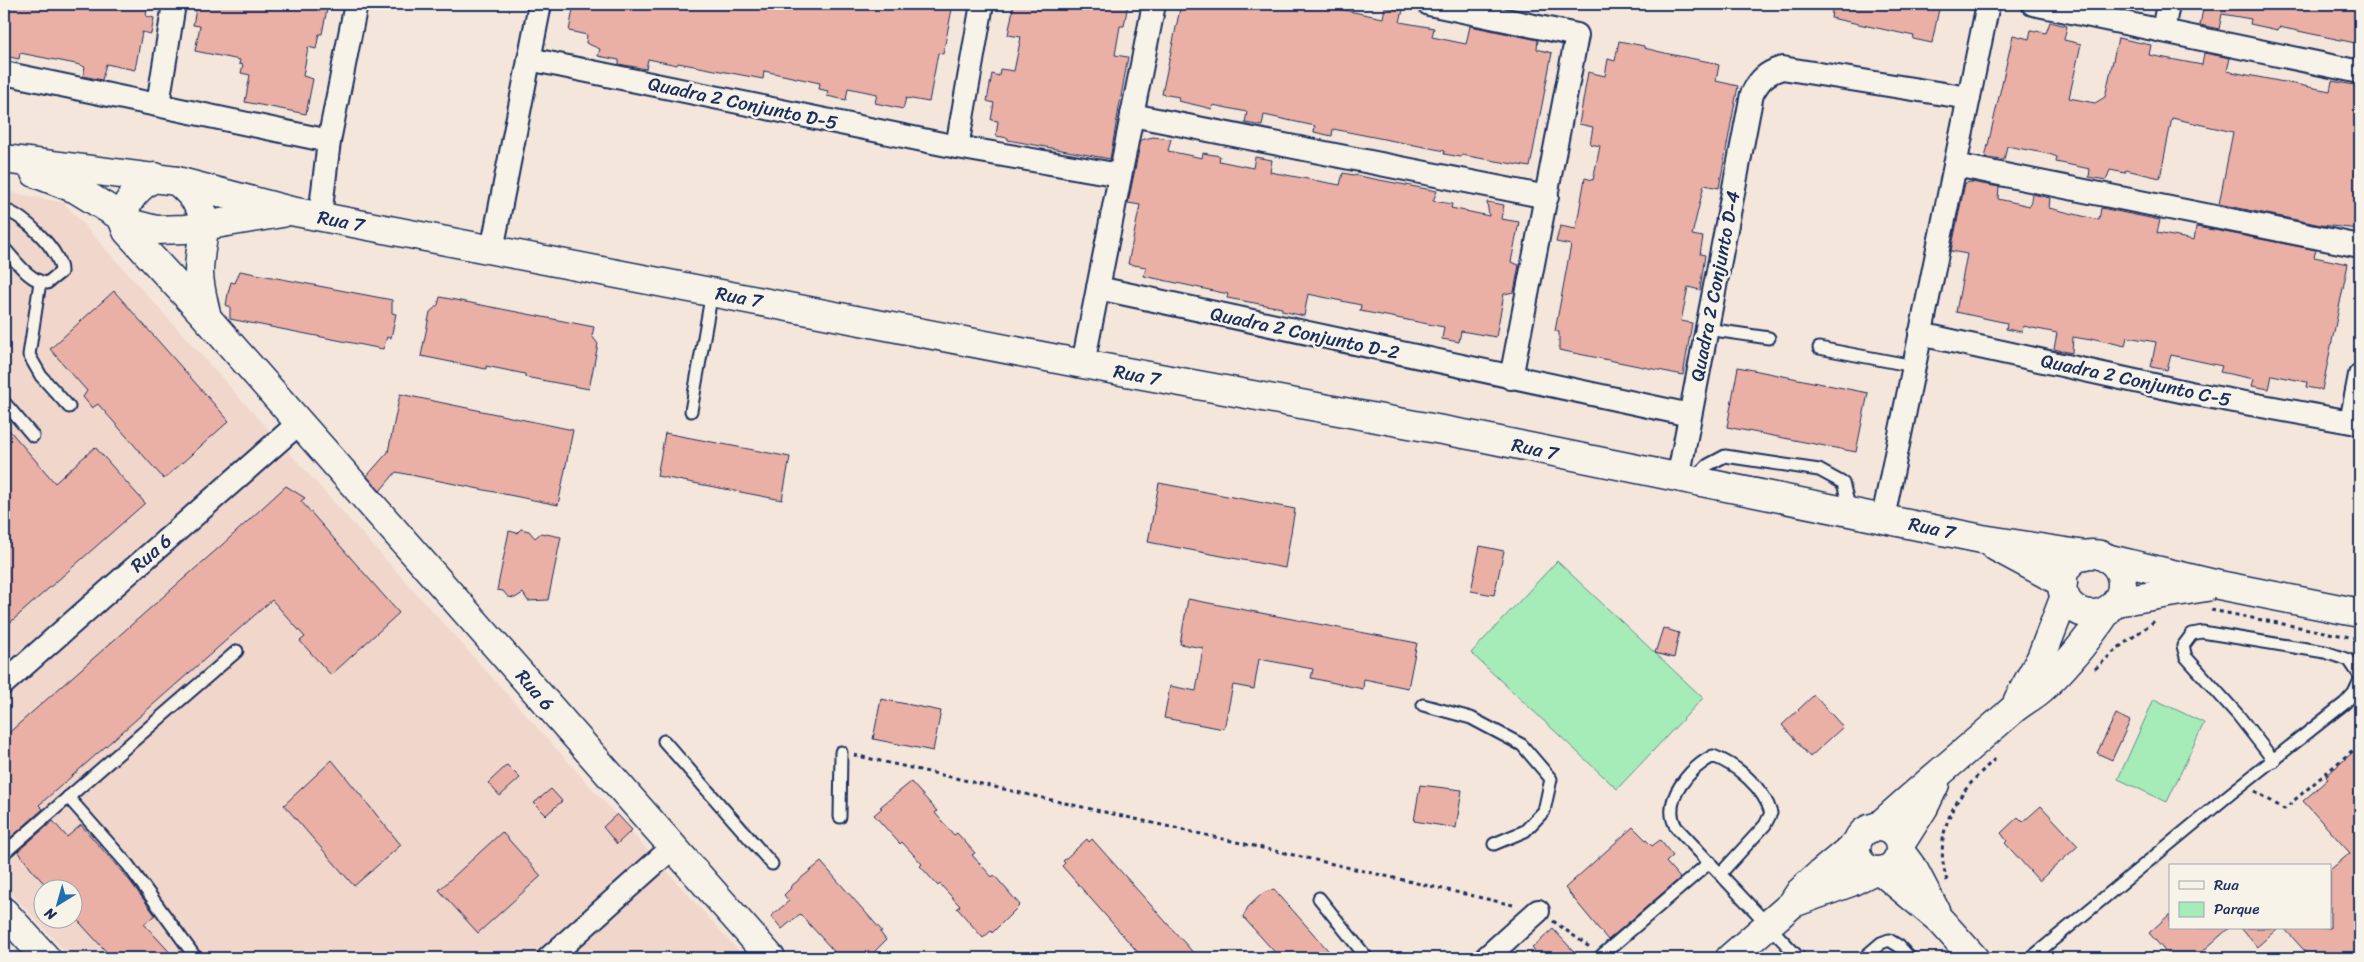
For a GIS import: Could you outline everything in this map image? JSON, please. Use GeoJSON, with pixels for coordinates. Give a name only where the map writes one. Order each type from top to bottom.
{"type":"FeatureCollection","features":[{"type":"Feature","properties":{"kind":"main road","name":"Rua 7"},"geometry":{"type":"LineString","coordinates":[[4,161],[76,190],[133,224],[156,230],[170,231],[206,226],[291,211]]}},
{"type":"Feature","properties":{"kind":"main road","name":"Rua 7"},"geometry":{"type":"LineString","coordinates":[[4,161],[166,179],[291,211],[1083,364],[1487,439],[1982,539],[2096,556],[2219,585],[2360,613]]}},
{"type":"Feature","properties":{"kind":"main road"},"geometry":{"type":"LineString","coordinates":[[122,218],[130,199],[137,189],[166,179],[191,193],[198,203],[206,226],[199,273],[207,318]]}},
{"type":"Feature","properties":{"kind":"main road","name":"Rua 6"},"geometry":{"type":"LineString","coordinates":[[122,218],[128,231],[207,318],[771,958]]}},
{"type":"Feature","properties":{"kind":"main road","name":"Rua 7"},"geometry":{"type":"LineString","coordinates":[[1982,539],[2064,590]]}},
{"type":"Feature","properties":{"kind":"main road"},"geometry":{"type":"LineString","coordinates":[[1741,955],[1769,924],[1792,904],[1800,892],[1857,843],[1865,832],[1878,827],[2010,712],[2038,692],[2057,674],[2088,640],[2121,593],[2120,573],[2114,564],[2096,556],[2069,565],[2064,590],[2041,658],[2010,712]]}},
{"type":"Feature","properties":{"kind":"main road","name":"Rua 7"},"geometry":{"type":"LineString","coordinates":[[2112,606],[2219,585]]}},
{"type":"Feature","properties":{"kind":"main road"},"geometry":{"type":"LineString","coordinates":[[2064,590],[2076,609],[2084,612],[2100,613],[2112,606]]}},
{"type":"Feature","properties":{"kind":"main road"},"geometry":{"type":"LineString","coordinates":[[1792,904],[1894,865],[1900,848],[1924,807],[1940,774]]}},
{"type":"Feature","properties":{"kind":"main road"},"geometry":{"type":"LineString","coordinates":[[1878,827],[1892,832],[1923,885],[1940,920]]}},
{"type":"Feature","properties":{"kind":"main road"},"geometry":{"type":"LineString","coordinates":[[1857,843],[1857,857],[1866,868],[1877,871],[1940,920],[1974,958]]}},
{"type":"Feature","properties":{"kind":"main road"},"geometry":{"type":"LineString","coordinates":[[4,912],[46,958]]}},
{"type":"Feature","properties":{"kind":"street"},"geometry":{"type":"LineString","coordinates":[[158,104],[174,4]]}},
{"type":"Feature","properties":{"kind":"street"},"geometry":{"type":"LineString","coordinates":[[320,216],[330,141],[356,4]]}},
{"type":"Feature","properties":{"kind":"street"},"geometry":{"type":"LineString","coordinates":[[492,250],[540,4]]}},
{"type":"Feature","properties":{"kind":"street"},"geometry":{"type":"LineString","coordinates":[[956,147],[982,4]]}},
{"type":"Feature","properties":{"kind":"street"},"geometry":{"type":"LineString","coordinates":[[1083,364],[1154,4]]}},
{"type":"Feature","properties":{"kind":"street"},"geometry":{"type":"LineString","coordinates":[[1429,4],[1577,35],[1512,378]]}},
{"type":"Feature","properties":{"kind":"street"},"geometry":{"type":"LineString","coordinates":[[1883,518],[1988,4]]}},
{"type":"Feature","properties":{"kind":"street"},"geometry":{"type":"LineString","coordinates":[[2033,4],[2360,72]]}},
{"type":"Feature","properties":{"kind":"street"},"geometry":{"type":"LineString","coordinates":[[2163,31],[2168,4]]}},
{"type":"Feature","properties":{"kind":"street","name":"Quadra 2 Conjunto D-5"},"geometry":{"type":"LineString","coordinates":[[529,59],[956,147],[1120,175]]}},
{"type":"Feature","properties":{"kind":"street","name":"Quadra 2 Conjunto D-4"},"geometry":{"type":"LineString","coordinates":[[1684,480],[1690,414],[1752,94],[1760,79],[1768,72],[1782,68],[1969,98]]}},
{"type":"Feature","properties":{"kind":"street"},"geometry":{"type":"LineString","coordinates":[[4,73],[330,141]]}},
{"type":"Feature","properties":{"kind":"street"},"geometry":{"type":"LineString","coordinates":[[1132,115],[1547,197]]}},
{"type":"Feature","properties":{"kind":"street"},"geometry":{"type":"LineString","coordinates":[[1955,164],[2360,246]]}},
{"type":"Feature","properties":{"kind":"street","name":"Quadra 2 Conjunto D-2"},"geometry":{"type":"LineString","coordinates":[[1098,288],[1512,378],[1690,414]]}},
{"type":"Feature","properties":{"kind":"street","name":"Quadra 2 Conjunto C-5"},"geometry":{"type":"LineString","coordinates":[[1920,334],[2190,393],[2351,422],[2360,375]]}},
{"type":"Feature","properties":{"kind":"street","name":"Rua 6"},"geometry":{"type":"LineString","coordinates":[[4,683],[299,423]]}},
{"type":"Feature","properties":{"kind":"street"},"geometry":{"type":"LineString","coordinates":[[549,958],[673,847]]}},
{"type":"Feature","properties":{"kind":"street"},"geometry":{"type":"LineString","coordinates":[[1486,958],[1538,911]]}},
{"type":"Feature","properties":{"kind":"lane"},"geometry":{"type":"LineString","coordinates":[[4,210],[15,213],[30,226],[59,258],[61,272],[47,283],[40,282],[32,277],[4,248]]}},
{"type":"Feature","properties":{"kind":"lane"},"geometry":{"type":"LineString","coordinates":[[40,282],[29,354],[40,376],[69,407]]}},
{"type":"Feature","properties":{"kind":"lane"},"geometry":{"type":"LineString","coordinates":[[691,411],[712,292]]}},
{"type":"Feature","properties":{"kind":"lane"},"geometry":{"type":"LineString","coordinates":[[1707,329],[1769,338]]}},
{"type":"Feature","properties":{"kind":"lane"},"geometry":{"type":"LineString","coordinates":[[1819,348],[1914,366]]}},
{"type":"Feature","properties":{"kind":"lane"},"geometry":{"type":"LineString","coordinates":[[4,402],[34,436]]}},
{"type":"Feature","properties":{"kind":"lane"},"geometry":{"type":"LineString","coordinates":[[2274,761],[2238,715],[2186,657],[2183,646],[2192,634],[2202,632],[2325,652],[2349,660],[2360,676]]}},
{"type":"Feature","properties":{"kind":"lane"},"geometry":{"type":"LineString","coordinates":[[4,854],[237,651]]}},
{"type":"Feature","properties":{"kind":"lane"},"geometry":{"type":"LineString","coordinates":[[2037,957],[2345,703],[2354,693],[2360,680]]}},
{"type":"Feature","properties":{"kind":"lane"},"geometry":{"type":"LineString","coordinates":[[1423,705],[1471,718],[1522,745],[1551,779],[1544,811],[1525,831],[1494,844]]}},
{"type":"Feature","properties":{"kind":"lane"},"geometry":{"type":"LineString","coordinates":[[664,741],[772,864]]}},
{"type":"Feature","properties":{"kind":"lane"},"geometry":{"type":"LineString","coordinates":[[840,817],[841,752]]}},
{"type":"Feature","properties":{"kind":"lane"},"geometry":{"type":"LineString","coordinates":[[1720,873],[1765,825],[1771,813],[1764,798],[1752,782],[1734,767],[1713,756],[1702,762],[1690,774],[1673,799],[1671,807],[1672,818],[1676,827],[1800,958]]}},
{"type":"Feature","properties":{"kind":"lane"},"geometry":{"type":"LineString","coordinates":[[68,798],[128,865],[196,958]]}},
{"type":"Feature","properties":{"kind":"lane"},"geometry":{"type":"LineString","coordinates":[[1602,955],[1710,862]]}},
{"type":"Feature","properties":{"kind":"lane"},"geometry":{"type":"LineString","coordinates":[[1319,898],[1367,958]]}},
{"type":"Feature","properties":{"kind":"lane"},"geometry":{"type":"LineString","coordinates":[[1870,958],[1867,955],[1880,943],[1889,940],[1899,946],[1910,958]]}},
{"type":"Feature","properties":{"kind":"path"},"geometry":{"type":"LineString","coordinates":[[2204,608],[2360,639]]}},
{"type":"Feature","properties":{"kind":"path"},"geometry":{"type":"LineString","coordinates":[[2087,674],[2160,617]]}},
{"type":"Feature","properties":{"kind":"path"},"geometry":{"type":"LineString","coordinates":[[2245,784],[2267,801],[2284,809],[2360,744]]}},
{"type":"Feature","properties":{"kind":"path"},"geometry":{"type":"LineString","coordinates":[[841,752],[1538,911],[1602,955]]}},
{"type":"Feature","properties":{"kind":"path"},"geometry":{"type":"LineString","coordinates":[[1949,887],[1942,853],[1946,824],[1960,794],[2001,753]]}},
{"type":"Feature","properties":{"kind":"shaded area"},"geometry":{"type":"Polygon","coordinates":[[[4,191],[64,203],[745,958],[71,958],[45,930],[82,930],[82,880],[32,880],[32,916],[4,885],[4,191]]]}},
{"type":"Feature","properties":{"kind":"green space"},"geometry":{"type":"Polygon","coordinates":[[[1557,561],[1703,698],[1617,789],[1471,653],[1557,561]]]}},
{"type":"Feature","properties":{"kind":"green space"},"geometry":{"type":"Polygon","coordinates":[[[2154,699],[2204,723],[2167,802],[2118,779],[2154,699]]]}},
{"type":"Feature","properties":{"kind":"building"},"geometry":{"type":"Polygon","coordinates":[[[4,4],[148,4],[146,16],[154,18],[151,34],[142,32],[135,70],[106,64],[102,80],[83,76],[85,67],[76,64],[20,53],[19,59],[4,56],[4,4]]]}},
{"type":"Feature","properties":{"kind":"building"},"geometry":{"type":"Polygon","coordinates":[[[197,4],[328,4],[322,34],[319,34],[316,49],[308,47],[303,76],[313,79],[306,114],[245,102],[250,75],[241,73],[243,65],[239,64],[240,60],[195,51],[200,26],[193,25],[197,4]]]}},
{"type":"Feature","properties":{"kind":"building"},"geometry":{"type":"Polygon","coordinates":[[[574,4],[953,4],[943,54],[938,53],[929,102],[906,98],[903,109],[875,103],[877,94],[848,88],[846,100],[827,96],[828,91],[819,89],[820,83],[764,71],[763,79],[648,59],[646,69],[619,64],[619,60],[598,56],[600,49],[586,43],[587,35],[569,31],[574,4]]]}},
{"type":"Feature","properties":{"kind":"building"},"geometry":{"type":"Polygon","coordinates":[[[1014,4],[1128,4],[1124,26],[1120,26],[1115,55],[1128,57],[1110,159],[1008,140],[1008,138],[996,136],[998,121],[991,120],[994,103],[987,101],[992,74],[999,76],[1000,69],[1014,71],[1021,37],[1008,35],[1014,4]]]}},
{"type":"Feature","properties":{"kind":"building"},"geometry":{"type":"Polygon","coordinates":[[[1181,4],[1314,4],[1383,18],[1385,7],[1403,10],[1400,22],[1434,28],[1432,37],[1466,44],[1470,26],[1538,40],[1537,49],[1552,53],[1530,167],[1462,155],[1461,157],[1444,154],[1445,151],[1333,129],[1332,136],[1314,132],[1315,126],[1264,115],[1262,126],[1245,123],[1247,112],[1213,105],[1212,109],[1178,101],[1179,97],[1162,94],[1181,4]]]}},
{"type":"Feature","properties":{"kind":"building"},"geometry":{"type":"Polygon","coordinates":[[[1833,4],[1940,4],[1932,43],[1913,39],[1914,36],[1831,18],[1833,4]]]}},
{"type":"Feature","properties":{"kind":"building"},"geometry":{"type":"Polygon","coordinates":[[[2204,4],[2360,4],[2360,44],[2279,27],[2278,30],[2250,24],[2251,19],[2222,14],[2219,29],[2200,25],[2204,4]]]}},
{"type":"Feature","properties":{"kind":"building"},"geometry":{"type":"Polygon","coordinates":[[[2050,22],[2067,26],[2064,40],[2081,44],[2069,98],[2095,103],[2105,97],[2118,38],[2151,45],[2149,55],[2202,65],[2204,53],[2230,58],[2227,71],[2330,91],[2332,81],[2360,86],[2360,229],[2321,225],[2219,204],[2233,132],[2172,118],[2160,178],[2126,170],[2125,173],[2110,170],[2106,180],[2089,177],[2090,169],[2056,162],[2057,157],[2049,154],[2007,146],[2004,160],[1985,158],[2013,35],[2029,39],[2031,30],[2046,33],[2050,22]]]}},
{"type":"Feature","properties":{"kind":"building"},"geometry":{"type":"Polygon","coordinates":[[[1619,41],[1669,54],[1715,63],[1719,65],[1716,81],[1738,86],[1719,188],[1704,185],[1692,235],[1703,237],[1700,254],[1705,255],[1700,290],[1688,287],[1681,321],[1692,323],[1683,375],[1559,350],[1559,332],[1555,331],[1571,245],[1556,242],[1560,226],[1576,229],[1585,178],[1593,180],[1600,146],[1590,144],[1593,127],[1579,124],[1588,72],[1605,76],[1608,59],[1615,61],[1619,41]]]}},
{"type":"Feature","properties":{"kind":"building"},"geometry":{"type":"Polygon","coordinates":[[[1153,137],[1171,139],[1168,151],[1202,158],[1203,153],[1220,156],[1219,161],[1253,168],[1255,157],[1272,160],[1270,172],[1340,185],[1343,173],[1437,191],[1433,201],[1452,204],[1451,208],[1489,216],[1487,202],[1504,205],[1501,219],[1519,222],[1511,262],[1519,265],[1514,292],[1504,294],[1496,337],[1461,331],[1459,342],[1442,339],[1444,327],[1360,311],[1361,305],[1308,294],[1304,316],[1282,311],[1282,308],[1227,298],[1228,294],[1144,276],[1146,267],[1128,264],[1140,205],[1128,203],[1141,140],[1153,137]]]}},
{"type":"Feature","properties":{"kind":"building"},"geometry":{"type":"Polygon","coordinates":[[[1971,182],[1999,187],[1998,199],[2030,206],[2032,194],[2050,198],[2049,208],[2099,220],[2101,208],[2160,220],[2157,233],[2194,240],[2196,227],[2316,250],[2314,257],[2348,264],[2322,390],[2306,387],[2307,382],[2272,375],[2269,389],[2252,386],[2254,379],[2220,372],[2222,366],[2171,355],[2167,370],[2151,367],[2156,342],[2127,337],[2125,346],[2091,338],[2091,340],[2073,337],[2072,353],[2054,349],[2057,333],[2023,326],[2022,332],[2006,329],[2007,323],[1956,312],[1967,254],[1951,251],[1965,183],[1971,182]]]}},
{"type":"Feature","properties":{"kind":"building"},"geometry":{"type":"Polygon","coordinates":[[[240,271],[392,300],[392,313],[396,314],[391,338],[387,337],[383,349],[230,319],[230,306],[226,306],[228,293],[231,282],[235,283],[240,271]]]}},
{"type":"Feature","properties":{"kind":"building"},"geometry":{"type":"Polygon","coordinates":[[[114,291],[229,421],[164,479],[98,404],[92,408],[83,397],[87,391],[50,349],[114,291]]]}},
{"type":"Feature","properties":{"kind":"building"},"geometry":{"type":"Polygon","coordinates":[[[440,297],[594,327],[592,336],[598,344],[589,389],[525,377],[525,374],[486,366],[486,369],[421,356],[430,312],[438,305],[440,297]]]}},
{"type":"Feature","properties":{"kind":"building"},"geometry":{"type":"Polygon","coordinates":[[[1738,367],[1868,393],[1856,452],[1727,427],[1738,367]]]}},
{"type":"Feature","properties":{"kind":"building"},"geometry":{"type":"Polygon","coordinates":[[[400,394],[573,430],[558,505],[396,472],[380,491],[367,476],[388,452],[400,394]]]}},
{"type":"Feature","properties":{"kind":"building"},"geometry":{"type":"Polygon","coordinates":[[[4,424],[55,483],[95,447],[145,503],[4,628],[4,424]]]}},
{"type":"Feature","properties":{"kind":"building"},"geometry":{"type":"Polygon","coordinates":[[[665,433],[790,457],[782,500],[657,476],[665,433]]]}},
{"type":"Feature","properties":{"kind":"building"},"geometry":{"type":"Polygon","coordinates":[[[1159,483],[1295,509],[1285,568],[1148,542],[1159,483]]]}},
{"type":"Feature","properties":{"kind":"building"},"geometry":{"type":"Polygon","coordinates":[[[286,486],[305,498],[301,501],[399,613],[331,675],[300,641],[305,637],[272,600],[39,805],[43,809],[8,840],[4,835],[4,737],[286,486]]]}},
{"type":"Feature","properties":{"kind":"building"},"geometry":{"type":"Polygon","coordinates":[[[521,529],[529,531],[535,538],[541,533],[561,537],[548,600],[528,601],[523,593],[515,598],[508,597],[503,591],[497,590],[509,531],[517,533],[521,529]]]}},
{"type":"Feature","properties":{"kind":"building"},"geometry":{"type":"Polygon","coordinates":[[[1480,546],[1504,551],[1494,595],[1471,591],[1480,546]]]}},
{"type":"Feature","properties":{"kind":"building"},"geometry":{"type":"Polygon","coordinates":[[[1188,599],[1417,643],[1408,688],[1364,679],[1363,689],[1311,678],[1313,669],[1259,659],[1254,689],[1233,685],[1224,729],[1164,718],[1170,686],[1196,691],[1203,648],[1180,644],[1188,599]]]}},
{"type":"Feature","properties":{"kind":"building"},"geometry":{"type":"Polygon","coordinates":[[[1663,628],[1679,633],[1674,658],[1655,653],[1663,628]]]}},
{"type":"Feature","properties":{"kind":"building"},"geometry":{"type":"Polygon","coordinates":[[[1814,695],[1843,727],[1810,757],[1782,725],[1814,695]]]}},
{"type":"Feature","properties":{"kind":"building"},"geometry":{"type":"Polygon","coordinates":[[[881,699],[941,711],[933,751],[873,739],[881,699]]]}},
{"type":"Feature","properties":{"kind":"building"},"geometry":{"type":"Polygon","coordinates":[[[2116,714],[2130,721],[2112,760],[2097,753],[2116,714]]]}},
{"type":"Feature","properties":{"kind":"building"},"geometry":{"type":"Polygon","coordinates":[[[2360,746],[2360,958],[2311,958],[2286,930],[2332,930],[2332,868],[2350,853],[2303,801],[2328,779],[2326,776],[2360,746]]]}},
{"type":"Feature","properties":{"kind":"building"},"geometry":{"type":"Polygon","coordinates":[[[332,760],[401,845],[354,886],[284,805],[332,760]]]}},
{"type":"Feature","properties":{"kind":"building"},"geometry":{"type":"Polygon","coordinates":[[[507,765],[520,778],[500,796],[488,783],[507,765]]]}},
{"type":"Feature","properties":{"kind":"building"},"geometry":{"type":"Polygon","coordinates":[[[911,782],[937,811],[935,813],[954,835],[957,833],[975,853],[972,855],[992,877],[994,875],[1020,905],[992,933],[991,931],[983,938],[957,908],[960,906],[940,884],[938,886],[920,866],[922,864],[902,842],[900,844],[874,815],[882,808],[880,807],[911,782]]]}},
{"type":"Feature","properties":{"kind":"building"},"geometry":{"type":"Polygon","coordinates":[[[1420,785],[1462,790],[1456,828],[1414,821],[1420,785]]]}},
{"type":"Feature","properties":{"kind":"building"},"geometry":{"type":"Polygon","coordinates":[[[551,789],[562,801],[546,815],[534,803],[551,789]]]}},
{"type":"Feature","properties":{"kind":"building"},"geometry":{"type":"Polygon","coordinates":[[[2041,806],[2078,846],[2039,881],[2005,843],[2007,841],[2001,833],[2018,817],[2023,822],[2041,806]]]}},
{"type":"Feature","properties":{"kind":"building"},"geometry":{"type":"Polygon","coordinates":[[[617,814],[632,830],[617,844],[603,827],[617,814]]]}},
{"type":"Feature","properties":{"kind":"building"},"geometry":{"type":"Polygon","coordinates":[[[53,821],[67,837],[81,825],[130,881],[155,915],[144,924],[175,958],[112,958],[82,925],[82,880],[41,880],[18,851],[53,821]]]}},
{"type":"Feature","properties":{"kind":"building"},"geometry":{"type":"Polygon","coordinates":[[[1633,827],[1652,846],[1660,840],[1673,856],[1666,862],[1680,878],[1608,940],[1565,888],[1633,827]]]}},
{"type":"Feature","properties":{"kind":"building"},"geometry":{"type":"Polygon","coordinates":[[[502,832],[541,876],[478,933],[439,890],[502,832]]]}},
{"type":"Feature","properties":{"kind":"building"},"geometry":{"type":"Polygon","coordinates":[[[1087,839],[1089,842],[1092,839],[1198,958],[1143,958],[1062,866],[1065,863],[1063,861],[1087,839]]]}},
{"type":"Feature","properties":{"kind":"building"},"geometry":{"type":"Polygon","coordinates":[[[821,862],[882,931],[880,932],[886,940],[868,958],[840,958],[800,914],[782,929],[771,916],[789,901],[784,895],[790,887],[821,862]]]}},
{"type":"Feature","properties":{"kind":"building"},"geometry":{"type":"Polygon","coordinates":[[[1274,889],[1335,958],[1280,958],[1243,917],[1248,907],[1263,893],[1274,889]]]}},
{"type":"Feature","properties":{"kind":"building"},"geometry":{"type":"Polygon","coordinates":[[[2169,915],[2169,930],[2227,930],[2195,958],[2171,958],[2149,933],[2169,915]]]}},
{"type":"Feature","properties":{"kind":"building"},"geometry":{"type":"Polygon","coordinates":[[[1553,929],[1580,958],[1541,958],[1532,948],[1553,929]]]}},
{"type":"Feature","properties":{"kind":"building"},"geometry":{"type":"Polygon","coordinates":[[[2243,930],[2276,930],[2257,947],[2243,930]]]}}]}
